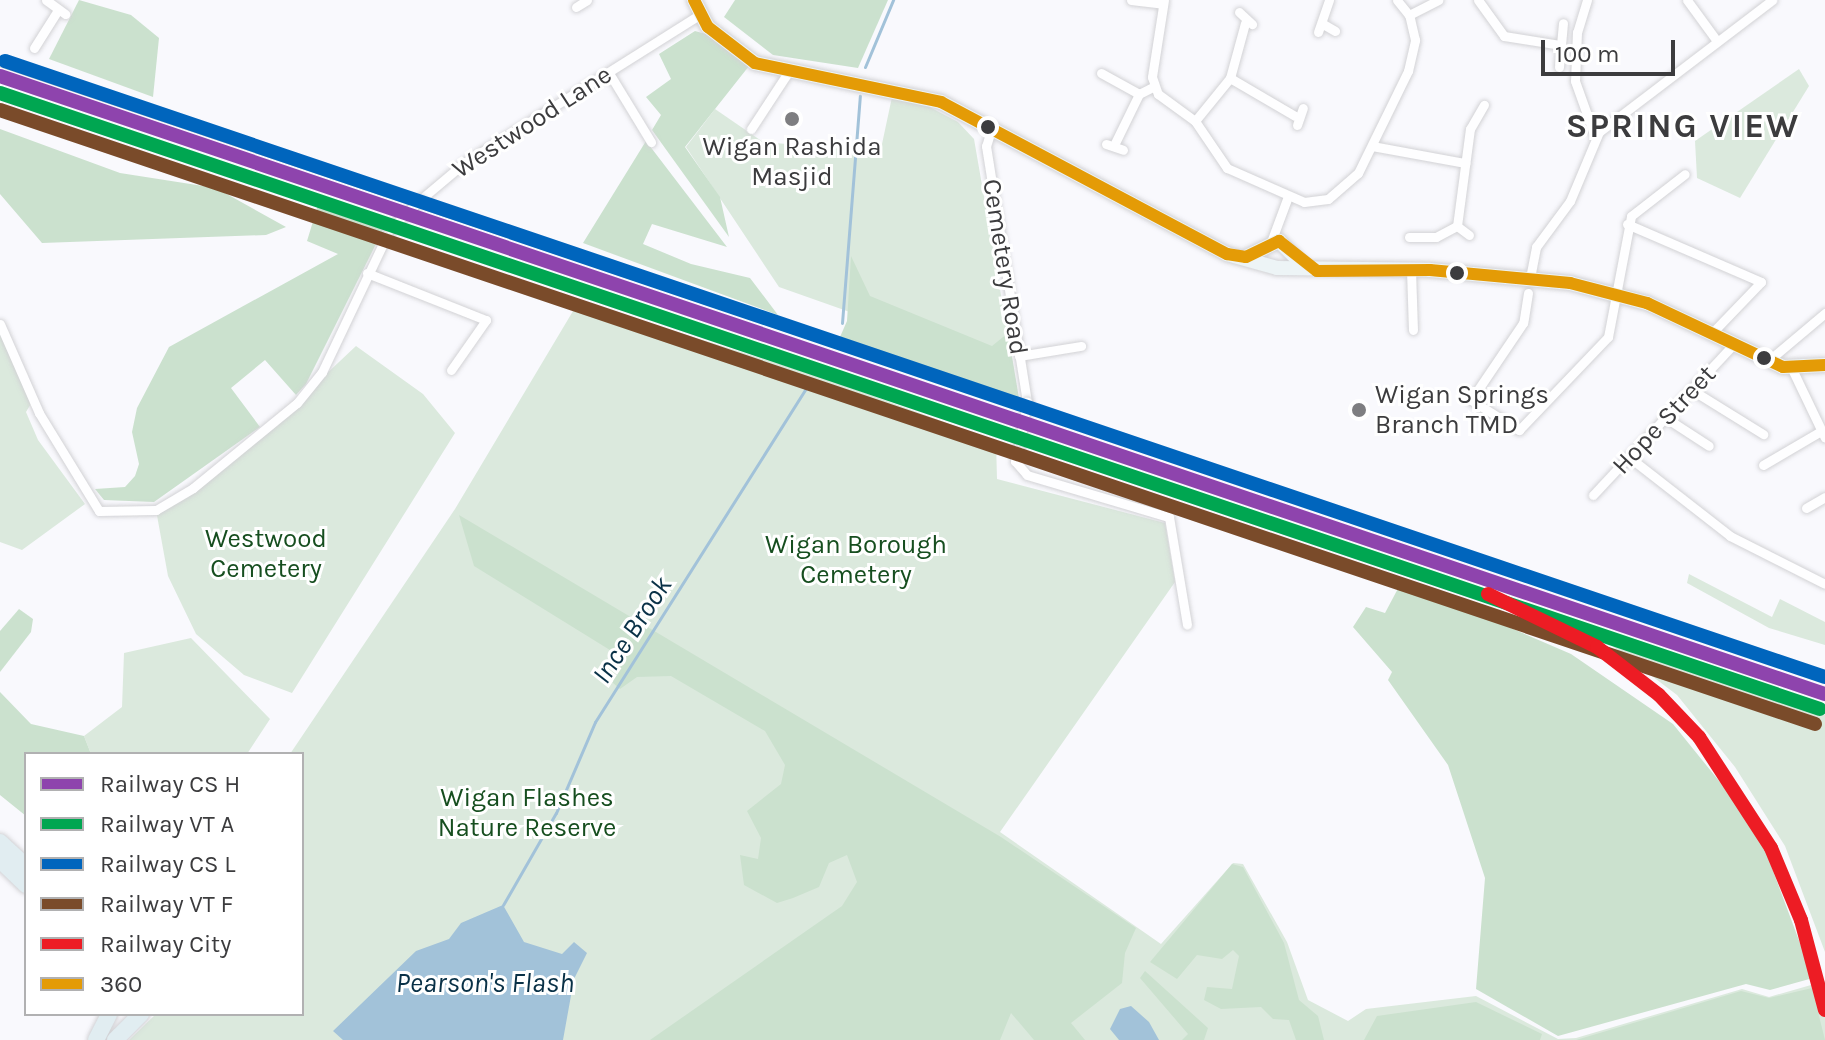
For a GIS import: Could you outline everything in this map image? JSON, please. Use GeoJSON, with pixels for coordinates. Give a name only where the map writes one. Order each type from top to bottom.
{"type":"FeatureCollection","features":[{"type":"Feature","properties":{"kind":"highway"},"geometry":{"type":"LineString","coordinates":[[0,842],[24,864]]}},
{"type":"Feature","properties":{"kind":"highway"},"geometry":{"type":"LineString","coordinates":[[0,860],[24,883]]}},
{"type":"Feature","properties":{"kind":"highway"},"geometry":{"type":"LineString","coordinates":[[96,1040],[108,1016]]}},
{"type":"Feature","properties":{"kind":"highway"},"geometry":{"type":"LineString","coordinates":[[115,1040],[139,1016]]}},
{"type":"Feature","properties":{"kind":"main road"},"geometry":{"type":"LineString","coordinates":[[694,0],[699,15],[755,63],[787,74],[920,95],[1227,254],[1267,264],[1279,251]]}},
{"type":"Feature","properties":{"kind":"main road"},"geometry":{"type":"LineString","coordinates":[[1246,257],[1279,251],[1305,267],[1411,270],[1526,294],[1616,291],[1768,361],[1792,369],[1825,365]]}},
{"type":"Feature","properties":{"kind":"street"},"geometry":{"type":"LineString","coordinates":[[34,48],[62,12],[46,0]]}},
{"type":"Feature","properties":{"kind":"street"},"geometry":{"type":"LineString","coordinates":[[576,7],[587,0]]}},
{"type":"Feature","properties":{"kind":"street"},"geometry":{"type":"LineString","coordinates":[[1131,0],[1163,2],[1153,87]]}},
{"type":"Feature","properties":{"kind":"street"},"geometry":{"type":"LineString","coordinates":[[1329,0],[1320,28],[1335,31]]}},
{"type":"Feature","properties":{"kind":"street"},"geometry":{"type":"LineString","coordinates":[[1153,87],[1195,121],[1227,168],[1287,199],[1316,202],[1339,193],[1372,146],[1412,62],[1409,15],[1397,0]]}},
{"type":"Feature","properties":{"kind":"street"},"geometry":{"type":"LineString","coordinates":[[1409,15],[1438,0]]}},
{"type":"Feature","properties":{"kind":"street"},"geometry":{"type":"LineString","coordinates":[[1478,0],[1504,36],[1561,45]]}},
{"type":"Feature","properties":{"kind":"street"},"geometry":{"type":"LineString","coordinates":[[1587,0],[1577,32],[1575,81],[1595,137]]}},
{"type":"Feature","properties":{"kind":"street"},"geometry":{"type":"LineString","coordinates":[[1687,0],[1717,41]]}},
{"type":"Feature","properties":{"kind":"street"},"geometry":{"type":"LineString","coordinates":[[1685,174],[1627,224],[1608,337],[1519,430],[1471,400],[1523,323],[1536,247],[1570,201],[1595,137],[1772,0]]}},
{"type":"Feature","properties":{"kind":"street"},"geometry":{"type":"LineString","coordinates":[[1195,121],[1230,78],[1248,24],[1239,12]]}},
{"type":"Feature","properties":{"kind":"street","name":"Westwood Lane"},"geometry":{"type":"LineString","coordinates":[[0,324],[39,413],[99,511],[156,510],[193,488],[297,403],[322,372],[390,229],[420,200],[464,163],[699,15]]}},
{"type":"Feature","properties":{"kind":"street"},"geometry":{"type":"LineString","coordinates":[[1559,67],[1563,23]]}},
{"type":"Feature","properties":{"kind":"street"},"geometry":{"type":"LineString","coordinates":[[609,73],[651,142]]}},
{"type":"Feature","properties":{"kind":"street"},"geometry":{"type":"LineString","coordinates":[[1101,73],[1139,94]]}},
{"type":"Feature","properties":{"kind":"street"},"geometry":{"type":"LineString","coordinates":[[751,129],[787,74]]}},
{"type":"Feature","properties":{"kind":"street"},"geometry":{"type":"LineString","coordinates":[[1230,78],[1298,116]]}},
{"type":"Feature","properties":{"kind":"street"},"geometry":{"type":"LineString","coordinates":[[1115,146],[1139,94],[1153,87]]}},
{"type":"Feature","properties":{"kind":"street"},"geometry":{"type":"LineString","coordinates":[[1457,226],[1475,116],[1484,105]]}},
{"type":"Feature","properties":{"kind":"street"},"geometry":{"type":"LineString","coordinates":[[1465,108],[1475,116]]}},
{"type":"Feature","properties":{"kind":"street","name":"Cemetery Road"},"geometry":{"type":"LineString","coordinates":[[991,130],[986,146],[1027,402],[1015,461],[1027,475],[1169,517],[1187,625]]}},
{"type":"Feature","properties":{"kind":"street"},"geometry":{"type":"LineString","coordinates":[[1372,146],[1465,163]]}},
{"type":"Feature","properties":{"kind":"street"},"geometry":{"type":"LineString","coordinates":[[1279,251],[1287,199]]}},
{"type":"Feature","properties":{"kind":"street"},"geometry":{"type":"LineString","coordinates":[[1627,224],[1761,282],[1711,334]]}},
{"type":"Feature","properties":{"kind":"street"},"geometry":{"type":"LineString","coordinates":[[1457,226],[1469,235]]}},
{"type":"Feature","properties":{"kind":"street"},"geometry":{"type":"LineString","coordinates":[[1409,237],[1422,243],[1457,226]]}},
{"type":"Feature","properties":{"kind":"street"},"geometry":{"type":"LineString","coordinates":[[1411,270],[1413,330]]}},
{"type":"Feature","properties":{"kind":"street"},"geometry":{"type":"LineString","coordinates":[[367,273],[486,320],[451,370]]}},
{"type":"Feature","properties":{"kind":"street"},"geometry":{"type":"LineString","coordinates":[[1768,361],[1825,313]]}},
{"type":"Feature","properties":{"kind":"street","name":"Hope Street"},"geometry":{"type":"LineString","coordinates":[[1593,495],[1733,345]]}},
{"type":"Feature","properties":{"kind":"street"},"geometry":{"type":"LineString","coordinates":[[1019,356],[1081,346]]}},
{"type":"Feature","properties":{"kind":"street"},"geometry":{"type":"LineString","coordinates":[[1763,465],[1823,435],[1792,369]]}},
{"type":"Feature","properties":{"kind":"street"},"geometry":{"type":"LineString","coordinates":[[1692,390],[1763,434]]}},
{"type":"Feature","properties":{"kind":"street"},"geometry":{"type":"LineString","coordinates":[[1666,418],[1709,446]]}},
{"type":"Feature","properties":{"kind":"street"},"geometry":{"type":"LineString","coordinates":[[1629,457],[1730,536],[1825,584]]}},
{"type":"Feature","properties":{"kind":"street"},"geometry":{"type":"LineString","coordinates":[[1806,508],[1825,497]]}},
{"type":"Feature","properties":{"kind":"green space"},"geometry":{"type":"Polygon","coordinates":[[[79,0],[131,15],[159,38],[153,97],[49,59],[79,0]]]}},
{"type":"Feature","properties":{"kind":"green space"},"geometry":{"type":"Polygon","coordinates":[[[735,0],[888,0],[858,68],[773,55],[724,17],[735,0]]]}},
{"type":"Feature","properties":{"kind":"green space"},"geometry":{"type":"Polygon","coordinates":[[[695,31],[713,36],[749,66],[685,147],[720,197],[729,237],[652,130],[661,115],[646,97],[671,79],[659,54],[695,31]]]}},
{"type":"Feature","properties":{"kind":"green space"},"geometry":{"type":"Polygon","coordinates":[[[1799,69],[1809,86],[1740,198],[1697,178],[1695,141],[1799,69]]]}},
{"type":"Feature","properties":{"kind":"green space"},"geometry":{"type":"Polygon","coordinates":[[[892,97],[922,103],[958,122],[974,139],[1014,370],[779,287],[686,147],[715,109],[763,142],[869,151],[870,140],[882,144],[892,97]]]}},
{"type":"Feature","properties":{"kind":"green space"},"geometry":{"type":"Polygon","coordinates":[[[0,129],[120,173],[216,188],[286,227],[266,235],[42,243],[0,194],[0,129]]]}},
{"type":"Feature","properties":{"kind":"green space"},"geometry":{"type":"Polygon","coordinates":[[[646,141],[727,247],[652,224],[643,244],[691,264],[750,278],[778,315],[583,243],[646,141]]]}},
{"type":"Feature","properties":{"kind":"green space"},"geometry":{"type":"Polygon","coordinates":[[[318,205],[386,224],[306,384],[296,395],[265,360],[231,388],[260,427],[154,502],[104,500],[95,489],[125,487],[135,476],[139,464],[132,432],[137,408],[169,347],[338,254],[307,241],[318,205]]]}},
{"type":"Feature","properties":{"kind":"green space"},"geometry":{"type":"Polygon","coordinates":[[[851,256],[870,296],[992,346],[1008,333],[1019,398],[840,337],[847,321],[851,256]]]}},
{"type":"Feature","properties":{"kind":"green space","name":"Wigan Flashes Nature Reserve"},"geometry":{"type":"Polygon","coordinates":[[[579,301],[824,378],[996,441],[997,479],[1165,523],[1175,582],[1000,832],[1161,944],[1233,863],[1243,864],[1287,942],[1308,1000],[1348,1021],[1366,1009],[1476,996],[1558,1039],[1576,1038],[1742,989],[1769,997],[1825,981],[1825,1040],[129,1040],[154,1016],[304,1016],[304,752],[291,752],[455,509],[579,301]]]}},
{"type":"Feature","properties":{"kind":"green space"},"geometry":{"type":"Polygon","coordinates":[[[0,329],[32,402],[26,412],[38,440],[85,504],[22,550],[0,542],[0,329]]]}},
{"type":"Feature","properties":{"kind":"green space","name":"Westwood Cemetery"},"geometry":{"type":"Polygon","coordinates":[[[356,346],[423,394],[455,433],[292,693],[244,675],[196,634],[168,576],[156,510],[255,441],[356,346]]]}},
{"type":"Feature","properties":{"kind":"green space"},"geometry":{"type":"Polygon","coordinates":[[[459,515],[1001,837],[1136,928],[1125,953],[1122,983],[1071,1023],[1085,1040],[1034,1040],[1011,1013],[1000,1040],[650,1040],[842,906],[857,882],[847,855],[829,863],[819,887],[777,903],[744,885],[740,855],[758,859],[761,838],[747,811],[781,784],[785,765],[765,731],[671,676],[637,677],[620,689],[605,676],[618,655],[474,566],[459,515]]]}},
{"type":"Feature","properties":{"kind":"green space"},"geometry":{"type":"Polygon","coordinates":[[[1689,574],[1772,617],[1780,599],[1825,622],[1825,645],[1769,628],[1687,583],[1689,574]]]}},
{"type":"Feature","properties":{"kind":"green space"},"geometry":{"type":"Polygon","coordinates":[[[1402,581],[1571,654],[1673,724],[1757,828],[1813,978],[1770,990],[1746,984],[1558,1036],[1476,989],[1485,878],[1448,765],[1388,680],[1392,672],[1353,627],[1366,607],[1385,613],[1402,581]]]}},
{"type":"Feature","properties":{"kind":"green space"},"geometry":{"type":"Polygon","coordinates":[[[19,609],[33,619],[31,632],[0,672],[0,631],[19,609]]]}},
{"type":"Feature","properties":{"kind":"green space"},"geometry":{"type":"Polygon","coordinates":[[[191,638],[270,719],[248,752],[90,752],[84,736],[122,707],[124,653],[191,638]]]}},
{"type":"Feature","properties":{"kind":"green space"},"geometry":{"type":"Polygon","coordinates":[[[1607,642],[1825,715],[1825,952],[1785,846],[1735,767],[1677,695],[1607,642]]]}},
{"type":"Feature","properties":{"kind":"green space"},"geometry":{"type":"Polygon","coordinates":[[[0,692],[31,724],[84,736],[90,752],[24,752],[24,814],[0,795],[0,692]]]}},
{"type":"Feature","properties":{"kind":"green space"},"geometry":{"type":"Polygon","coordinates":[[[1232,864],[1243,867],[1284,943],[1299,1000],[1318,1016],[1324,1040],[1296,1040],[1289,1020],[1273,1019],[1261,1007],[1221,1009],[1204,1000],[1207,987],[1232,989],[1239,956],[1233,950],[1222,959],[1197,955],[1177,979],[1150,962],[1232,864]]]}},
{"type":"Feature","properties":{"kind":"green space"},"geometry":{"type":"Polygon","coordinates":[[[1145,971],[1208,1028],[1204,1040],[1182,1040],[1188,1034],[1140,978],[1145,971]]]}},
{"type":"Feature","properties":{"kind":"green space"},"geometry":{"type":"Polygon","coordinates":[[[1812,988],[1825,1040],[1576,1040],[1741,991],[1769,998],[1812,988]]]}},
{"type":"Feature","properties":{"kind":"green space"},"geometry":{"type":"Polygon","coordinates":[[[1476,1002],[1542,1034],[1540,1040],[1364,1040],[1377,1016],[1476,1002]]]}},
{"type":"Feature","properties":{"kind":"water","name":"Pearson's Flash"},"geometry":{"type":"Polygon","coordinates":[[[503,905],[524,942],[562,954],[574,942],[587,953],[574,979],[563,1040],[343,1040],[333,1031],[416,951],[449,939],[461,923],[503,905]]]}},
{"type":"Feature","properties":{"kind":"water"},"geometry":{"type":"Polygon","coordinates":[[[1131,1006],[1149,1022],[1159,1040],[1119,1040],[1110,1029],[1120,1009],[1131,1006]]]}},
{"type":"Feature","properties":{"kind":"waterway","name":"Ince Brook"},"geometry":{"type":"LineString","coordinates":[[865,67],[893,0]]}},
{"type":"Feature","properties":{"kind":"waterway","name":"Ince Brook"},"geometry":{"type":"LineString","coordinates":[[842,323],[860,96]]}},
{"type":"Feature","properties":{"kind":"waterway","name":"Ince Brook"},"geometry":{"type":"LineString","coordinates":[[503,905],[556,813],[595,722],[809,383]]}},
{"type":"Feature","properties":{"kind":"railway"},"geometry":{"type":"LineString","coordinates":[[0,64],[1825,679]]}},
{"type":"Feature","properties":{"kind":"railway"},"geometry":{"type":"LineString","coordinates":[[0,91],[861,383]]}},
{"type":"Feature","properties":{"kind":"railway"},"geometry":{"type":"LineString","coordinates":[[1488,594],[1825,708]]}},
{"type":"Feature","properties":{"kind":"transit line","name":"360"},"geometry":{"type":"LineString","coordinates":[[694,0],[708,27],[755,63],[941,102],[1227,254],[1246,257],[1279,241],[1317,271],[1430,270],[1570,283],[1647,303],[1783,367],[1825,365]]}},
{"type":"Feature","properties":{"kind":"transit line"},"geometry":{"type":"LineString","coordinates":[[5,61],[1825,677]]}},
{"type":"Feature","properties":{"kind":"transit line"},"geometry":{"type":"LineString","coordinates":[[0,76],[1825,694]]}},
{"type":"Feature","properties":{"kind":"transit line"},"geometry":{"type":"LineString","coordinates":[[0,93],[1820,709]]}},
{"type":"Feature","properties":{"kind":"transit line"},"geometry":{"type":"LineString","coordinates":[[0,110],[1815,724]]}},
{"type":"Feature","properties":{"kind":"rail line","name":"City"},"geometry":{"type":"LineString","coordinates":[[1488,594],[1597,647],[1659,695],[1699,737],[1771,848],[1801,920],[1825,1010]]}},
{"type":"Feature","properties":{"kind":"place","name":"Wigan Rashida Masjid"},"geometry":{"type":"Point","coordinates":[792,119]}},
{"type":"Feature","properties":{"kind":"place","name":"Wigan Springs Branch TMD"},"geometry":{"type":"Point","coordinates":[1359,410]}},
{"type":"Feature","properties":{"kind":"district","name":"SPRING VIEW"},"geometry":{"type":"Point","coordinates":[1683,127]}},
{"type":"Feature","properties":{"kind":"park label","name":"Wigan Borough Cemetery"},"geometry":{"type":"Point","coordinates":[856,560]}}]}
